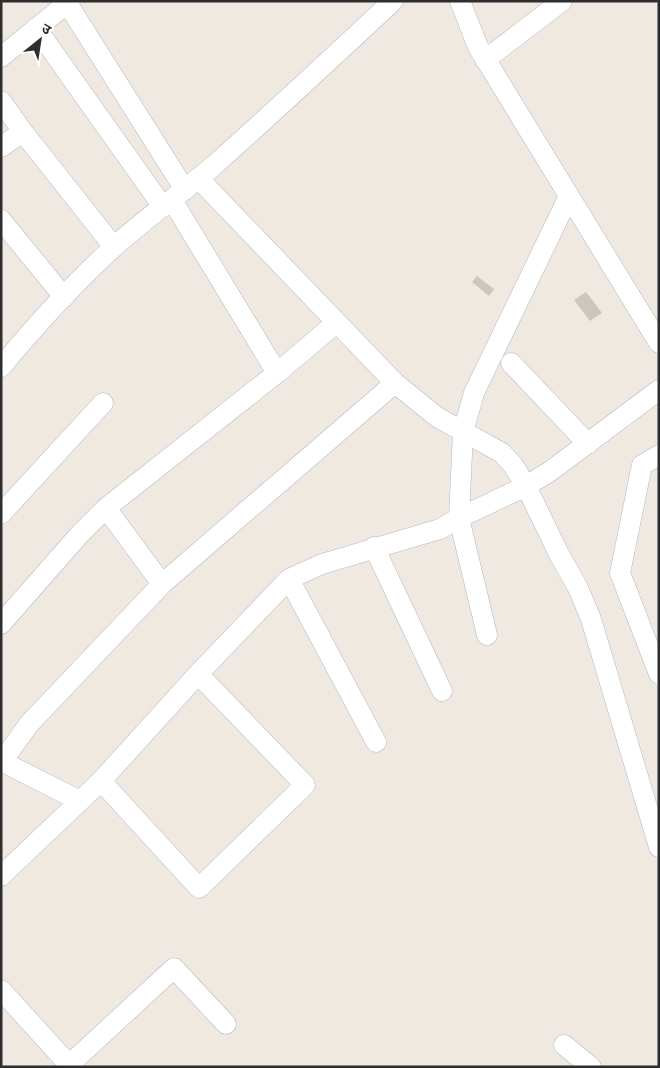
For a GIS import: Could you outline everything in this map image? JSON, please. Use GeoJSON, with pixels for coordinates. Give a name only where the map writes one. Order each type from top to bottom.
{"type":"FeatureCollection","features":[{"type":"Feature","properties":{"kind":"street"},"geometry":{"type":"LineString","coordinates":[[4,357],[114,247],[263,122],[393,1]]}},
{"type":"Feature","properties":{"kind":"street"},"geometry":{"type":"LineString","coordinates":[[460,1],[478,47],[569,196],[653,318],[659,343]]}},
{"type":"Feature","properties":{"kind":"street"},"geometry":{"type":"LineString","coordinates":[[486,60],[562,1]]}},
{"type":"Feature","properties":{"kind":"street"},"geometry":{"type":"LineString","coordinates":[[1,57],[69,2],[179,194],[277,373]]}},
{"type":"Feature","properties":{"kind":"street"},"geometry":{"type":"LineString","coordinates":[[36,28],[179,194],[336,323],[395,383],[437,417],[502,453],[513,465],[526,486],[578,588],[591,619],[659,847]]}},
{"type":"Feature","properties":{"kind":"street"},"geometry":{"type":"LineString","coordinates":[[1,101],[23,132],[114,247]]}},
{"type":"Feature","properties":{"kind":"street"},"geometry":{"type":"LineString","coordinates":[[1,147],[23,132]]}},
{"type":"Feature","properties":{"kind":"street"},"geometry":{"type":"LineString","coordinates":[[487,635],[459,518],[463,432],[474,393],[569,196]]}},
{"type":"Feature","properties":{"kind":"street"},"geometry":{"type":"LineString","coordinates":[[1,220],[64,297]]}},
{"type":"Feature","properties":{"kind":"street"},"geometry":{"type":"LineString","coordinates":[[1,624],[79,535],[106,508],[277,373],[336,323]]}},
{"type":"Feature","properties":{"kind":"street"},"geometry":{"type":"LineString","coordinates":[[511,363],[588,444]]}},
{"type":"Feature","properties":{"kind":"street"},"geometry":{"type":"LineString","coordinates":[[80,801],[1,762],[29,724],[162,584],[395,383]]}},
{"type":"Feature","properties":{"kind":"street"},"geometry":{"type":"LineString","coordinates":[[1,876],[101,781],[198,674],[289,579],[322,564],[374,547],[440,529],[526,486],[588,444],[659,390]]}},
{"type":"Feature","properties":{"kind":"street"},"geometry":{"type":"LineString","coordinates":[[1,514],[103,403]]}},
{"type":"Feature","properties":{"kind":"street"},"geometry":{"type":"LineString","coordinates":[[659,455],[642,465],[620,573],[659,674]]}},
{"type":"Feature","properties":{"kind":"street"},"geometry":{"type":"LineString","coordinates":[[106,508],[162,584]]}},
{"type":"Feature","properties":{"kind":"street"},"geometry":{"type":"LineString","coordinates":[[374,547],[442,691]]}},
{"type":"Feature","properties":{"kind":"street"},"geometry":{"type":"LineString","coordinates":[[289,579],[376,742]]}},
{"type":"Feature","properties":{"kind":"street"},"geometry":{"type":"LineString","coordinates":[[101,781],[199,888],[305,785],[198,674]]}},
{"type":"Feature","properties":{"kind":"street"},"geometry":{"type":"LineString","coordinates":[[1,990],[70,1066],[174,968],[226,1024]]}},
{"type":"Feature","properties":{"kind":"street"},"geometry":{"type":"LineString","coordinates":[[564,1045],[591,1067]]}},
{"type":"Feature","properties":{"kind":"building"},"geometry":{"type":"Polygon","coordinates":[[[477,276],[494,289],[489,296],[472,282],[477,276]]]}},
{"type":"Feature","properties":{"kind":"building"},"geometry":{"type":"Polygon","coordinates":[[[586,292],[602,313],[590,321],[574,300],[586,292]]]}}]}
